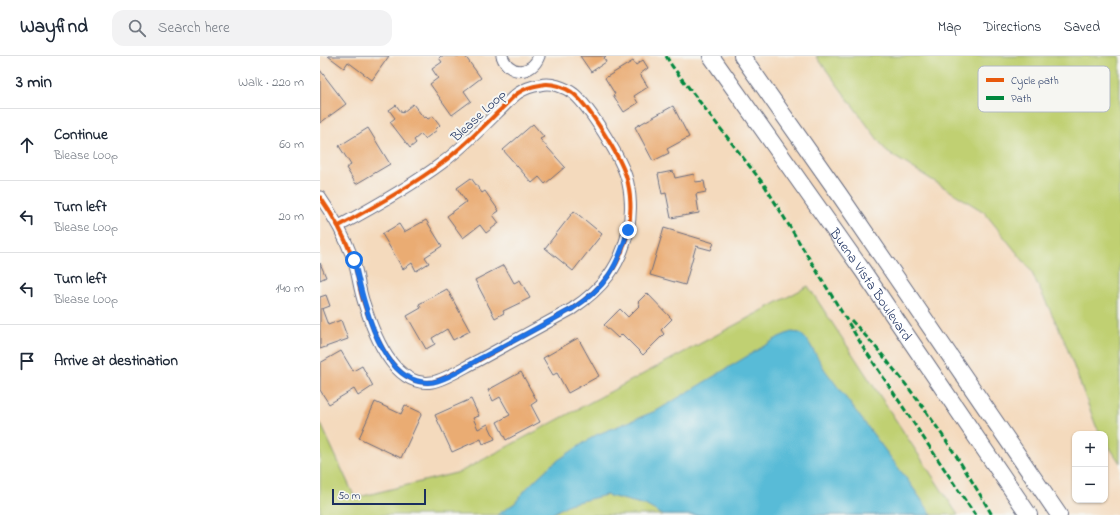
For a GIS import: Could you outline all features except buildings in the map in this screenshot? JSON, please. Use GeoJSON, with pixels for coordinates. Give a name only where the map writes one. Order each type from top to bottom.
{"type":"FeatureCollection","features":[{"type":"Feature","properties":{"kind":"main road","name":"Buena Vista Boulevard"},"geometry":{"type":"LineString","coordinates":[[711,56],[863,271],[1029,515]]}},
{"type":"Feature","properties":{"kind":"main road","name":"Buena Vista Boulevard"},"geometry":{"type":"LineString","coordinates":[[742,56],[839,194],[1059,515]]}},
{"type":"Feature","properties":{"kind":"street"},"geometry":{"type":"LineString","coordinates":[[502,56],[508,66],[519,70],[531,68],[536,63],[539,56]]}},
{"type":"Feature","properties":{"kind":"street"},"geometry":{"type":"LineString","coordinates":[[525,70],[530,87]]}},
{"type":"Feature","properties":{"kind":"street","name":"Blease Loop"},"geometry":{"type":"LineString","coordinates":[[320,197],[339,226],[354,260],[364,302],[373,330],[383,350],[393,365],[402,374],[422,382],[432,382],[450,375],[588,299],[609,277],[623,248],[628,230],[630,194],[626,176],[618,158],[588,111],[574,94],[565,88],[542,84],[530,87],[518,93],[481,129],[442,163],[366,211],[339,226]]}},
{"type":"Feature","properties":{"kind":"green space"},"geometry":{"type":"Polygon","coordinates":[[[816,56],[1120,56],[1120,463],[1108,445],[1108,431],[1099,431],[1096,426],[1063,337],[1030,269],[984,212],[887,152],[816,56]]]}},
{"type":"Feature","properties":{"kind":"green space"},"geometry":{"type":"Polygon","coordinates":[[[808,286],[958,515],[320,515],[320,422],[355,498],[460,472],[808,286]]]}},
{"type":"Feature","properties":{"kind":"water"},"geometry":{"type":"Polygon","coordinates":[[[791,332],[800,333],[808,341],[825,370],[932,515],[663,515],[645,505],[606,495],[569,504],[550,515],[497,515],[515,503],[526,489],[551,465],[596,435],[658,410],[779,337],[791,332]]]}},
{"type":"Feature","properties":{"kind":"marked path"},"geometry":{"type":"LineString","coordinates":[[666,56],[672,66],[765,186],[863,347],[975,515]]}},
{"type":"Feature","properties":{"kind":"marked path"},"geometry":{"type":"LineString","coordinates":[[851,320],[882,354],[919,401],[957,457],[992,515]]}},
{"type":"Feature","properties":{"kind":"cycle path"},"geometry":{"type":"LineString","coordinates":[[320,197],[339,227],[350,251],[355,264],[362,298],[379,342],[387,356],[406,376],[418,382],[432,382],[443,379],[572,309],[601,285],[615,266],[625,243],[629,223],[630,196],[628,182],[617,156],[588,110],[570,91],[562,87],[544,84],[534,86],[518,93],[471,139],[430,172],[379,204],[339,226]]}},
{"type":"Feature","properties":{"kind":"route"},"geometry":{"type":"LineString","coordinates":[[354,260],[364,302],[373,330],[383,350],[393,365],[402,374],[422,382],[432,382],[456,372],[588,299],[609,277],[617,263],[628,230]]}}]}
